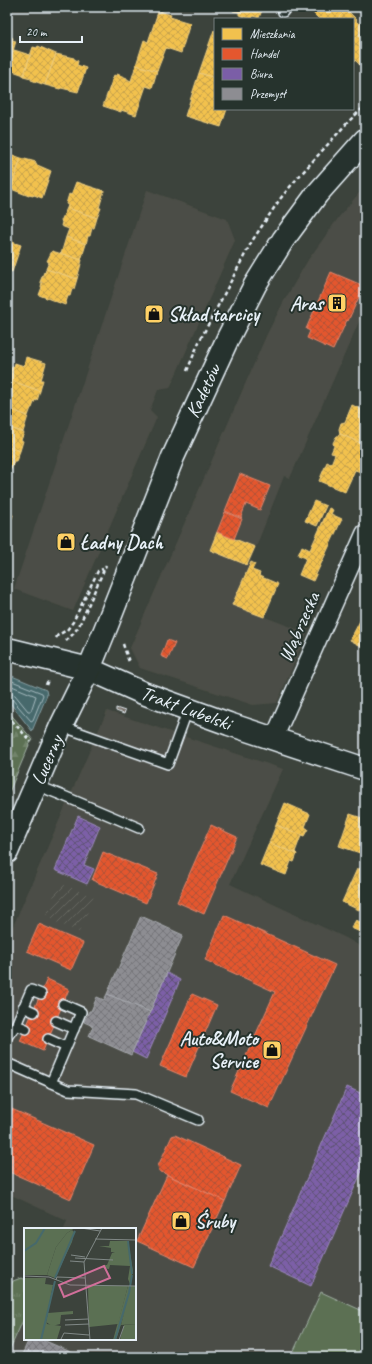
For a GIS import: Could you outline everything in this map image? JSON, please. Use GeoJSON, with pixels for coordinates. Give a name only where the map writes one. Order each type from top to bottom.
{"type":"FeatureCollection","features":[{"type":"Feature","properties":{"kind":"street","name":"Kadetów"},"geometry":{"type":"LineString","coordinates":[[89,669],[113,612],[173,457],[225,345],[255,285],[283,240],[317,194],[365,140]]}},
{"type":"Feature","properties":{"kind":"street","name":"Wąbrzeska"},"geometry":{"type":"LineString","coordinates":[[274,738],[365,533]]}},
{"type":"Feature","properties":{"kind":"street","name":"Trakt Lubelski"},"geometry":{"type":"LineString","coordinates":[[7,649],[51,661],[89,669],[143,693],[365,769]]}},
{"type":"Feature","properties":{"kind":"street","name":"Lucerny"},"geometry":{"type":"LineString","coordinates":[[7,852],[61,726],[89,669]]}},
{"type":"Feature","properties":{"kind":"lane"},"geometry":{"type":"LineString","coordinates":[[61,726],[168,764],[188,709]]}},
{"type":"Feature","properties":{"kind":"lane"},"geometry":{"type":"LineString","coordinates":[[36,785],[139,828]]}},
{"type":"Feature","properties":{"kind":"lane"},"geometry":{"type":"LineString","coordinates":[[7,1037],[16,1025],[31,990],[41,994]]}},
{"type":"Feature","properties":{"kind":"lane"},"geometry":{"type":"LineString","coordinates":[[51,1083],[81,1012],[63,1004]]}},
{"type":"Feature","properties":{"kind":"lane"},"geometry":{"type":"LineString","coordinates":[[23,1007],[34,1012]]}},
{"type":"Feature","properties":{"kind":"lane"},"geometry":{"type":"LineString","coordinates":[[56,1021],[74,1029]]}},
{"type":"Feature","properties":{"kind":"lane"},"geometry":{"type":"LineString","coordinates":[[16,1025],[26,1029]]}},
{"type":"Feature","properties":{"kind":"lane"},"geometry":{"type":"LineString","coordinates":[[48,1039],[66,1047]]}},
{"type":"Feature","properties":{"kind":"lane"},"geometry":{"type":"LineString","coordinates":[[7,1063],[68,1090],[136,1094],[198,1120]]}},
{"type":"Feature","properties":{"kind":"path"},"geometry":{"type":"LineString","coordinates":[[46,685],[53,642],[58,635],[67,630],[73,622],[98,571],[104,569],[79,626],[61,645],[51,661]]}},
{"type":"Feature","properties":{"kind":"path"},"geometry":{"type":"LineString","coordinates":[[124,639],[123,646],[128,661],[132,666]]}},
{"type":"Feature","properties":{"kind":"path"},"geometry":{"type":"LineString","coordinates":[[7,715],[31,743]]}},
{"type":"Feature","properties":{"kind":"shaded area"},"geometry":{"type":"Polygon","coordinates":[[[365,186],[365,308],[290,478],[284,476],[233,605],[307,633],[277,703],[253,705],[140,668],[130,648],[267,334],[308,260],[339,217],[365,186]]]}},
{"type":"Feature","properties":{"kind":"shaded area","name":"Skład tarcicy"},"geometry":{"type":"Polygon","coordinates":[[[147,190],[227,219],[235,240],[170,388],[158,390],[150,410],[157,417],[73,611],[14,589],[147,190]]]}},
{"type":"Feature","properties":{"kind":"shaded area"},"geometry":{"type":"Polygon","coordinates":[[[107,711],[283,769],[230,884],[346,938],[365,949],[365,1312],[321,1292],[291,1357],[7,1357],[24,1319],[24,1340],[136,1340],[136,1228],[64,1228],[67,1221],[7,1193],[7,940],[107,711]]]}},
{"type":"Feature","properties":{"kind":"shaded area"},"geometry":{"type":"Polygon","coordinates":[[[59,883],[94,897],[79,932],[45,917],[59,883]]]}},
{"type":"Feature","properties":{"kind":"green space"},"geometry":{"type":"Polygon","coordinates":[[[7,710],[33,740],[29,745],[7,797],[7,710]]]}},
{"type":"Feature","properties":{"kind":"green space"},"geometry":{"type":"Polygon","coordinates":[[[21,1278],[24,1280],[24,1318],[10,1349],[7,1348],[7,1293],[13,1281],[21,1278]]]}},
{"type":"Feature","properties":{"kind":"green space"},"geometry":{"type":"Polygon","coordinates":[[[321,1292],[365,1312],[365,1357],[291,1357],[321,1292]]]}},
{"type":"Feature","properties":{"kind":"water"},"geometry":{"type":"Polygon","coordinates":[[[7,674],[46,690],[47,695],[32,731],[7,699],[7,674]]]}},
{"type":"Feature","properties":{"kind":"building: Mieszkania"},"geometry":{"type":"Polygon","coordinates":[[[235,7],[265,7],[259,18],[253,16],[252,18],[249,18],[239,15],[239,12],[233,11],[235,7]]]}},
{"type":"Feature","properties":{"kind":"building: Mieszkania"},"geometry":{"type":"Polygon","coordinates":[[[349,7],[338,18],[318,18],[308,8],[349,7]]]}},
{"type":"Feature","properties":{"kind":"building: Mieszkania"},"geometry":{"type":"Polygon","coordinates":[[[349,7],[347,10],[357,20],[356,21],[359,24],[362,22],[365,25],[365,30],[354,40],[354,18],[338,18],[349,7]]]}},
{"type":"Feature","properties":{"kind":"building: Mieszkania"},"geometry":{"type":"Polygon","coordinates":[[[160,11],[171,15],[170,17],[190,23],[181,53],[166,48],[157,71],[136,65],[144,40],[148,42],[158,12],[160,13],[160,11]]]}},
{"type":"Feature","properties":{"kind":"building: Mieszkania"},"geometry":{"type":"Polygon","coordinates":[[[214,30],[214,78],[199,73],[214,30]]]}},
{"type":"Feature","properties":{"kind":"building: Mieszkania"},"geometry":{"type":"Polygon","coordinates":[[[365,30],[365,67],[363,68],[354,59],[354,40],[365,30]]]}},
{"type":"Feature","properties":{"kind":"building: Mieszkania"},"geometry":{"type":"Polygon","coordinates":[[[7,36],[16,41],[7,71],[7,36]]]}},
{"type":"Feature","properties":{"kind":"building: Mieszkania"},"geometry":{"type":"Polygon","coordinates":[[[38,46],[56,54],[45,85],[23,76],[33,47],[37,48],[38,46]]]}},
{"type":"Feature","properties":{"kind":"building: Mieszkania"},"geometry":{"type":"Polygon","coordinates":[[[14,50],[30,55],[24,75],[7,69],[14,50]]]}},
{"type":"Feature","properties":{"kind":"building: Mieszkania"},"geometry":{"type":"Polygon","coordinates":[[[56,54],[74,58],[78,61],[77,65],[86,68],[78,92],[45,85],[56,54]]]}},
{"type":"Feature","properties":{"kind":"building: Mieszkania"},"geometry":{"type":"Polygon","coordinates":[[[136,65],[157,71],[152,88],[146,86],[136,115],[103,106],[114,75],[116,76],[117,74],[131,81],[136,65]]]}},
{"type":"Feature","properties":{"kind":"building: Mieszkania"},"geometry":{"type":"Polygon","coordinates":[[[199,73],[214,78],[214,110],[227,110],[221,127],[185,116],[199,73]]]}},
{"type":"Feature","properties":{"kind":"building: Mieszkania"},"geometry":{"type":"Polygon","coordinates":[[[7,153],[21,158],[11,189],[7,187],[7,153]]]}},
{"type":"Feature","properties":{"kind":"building: Mieszkania"},"geometry":{"type":"Polygon","coordinates":[[[21,158],[36,162],[35,164],[51,171],[42,198],[34,195],[29,196],[11,189],[21,158]]]}},
{"type":"Feature","properties":{"kind":"building: Mieszkania"},"geometry":{"type":"Polygon","coordinates":[[[76,182],[104,191],[99,208],[101,208],[97,218],[67,208],[68,205],[66,204],[69,194],[71,195],[76,182]]]}},
{"type":"Feature","properties":{"kind":"building: Mieszkania"},"geometry":{"type":"Polygon","coordinates":[[[67,208],[97,218],[90,236],[88,236],[86,244],[66,237],[69,229],[61,226],[61,221],[67,208]]]}},
{"type":"Feature","properties":{"kind":"building: Mieszkania"},"geometry":{"type":"Polygon","coordinates":[[[7,237],[9,238],[8,240],[21,245],[12,272],[7,270],[7,237]]]}},
{"type":"Feature","properties":{"kind":"building: Mieszkania"},"geometry":{"type":"Polygon","coordinates":[[[66,237],[86,244],[81,260],[61,254],[66,237]]]}},
{"type":"Feature","properties":{"kind":"building: Mieszkania"},"geometry":{"type":"Polygon","coordinates":[[[52,251],[82,260],[77,279],[46,269],[49,262],[47,261],[52,251]]]}},
{"type":"Feature","properties":{"kind":"building: Mieszkania"},"geometry":{"type":"Polygon","coordinates":[[[46,269],[77,279],[74,289],[72,289],[70,296],[68,296],[65,305],[39,295],[42,287],[42,282],[40,282],[46,269]]]}},
{"type":"Feature","properties":{"kind":"building: Mieszkania"},"geometry":{"type":"Polygon","coordinates":[[[26,357],[46,363],[41,380],[43,380],[40,391],[9,380],[12,367],[14,367],[15,363],[24,366],[26,357]]]}},
{"type":"Feature","properties":{"kind":"building: Mieszkania"},"geometry":{"type":"Polygon","coordinates":[[[9,380],[40,391],[37,401],[35,400],[28,416],[9,409],[12,402],[7,399],[9,380]]]}},
{"type":"Feature","properties":{"kind":"building: Mieszkania"},"geometry":{"type":"Polygon","coordinates":[[[352,405],[365,411],[365,445],[340,434],[339,429],[341,423],[345,422],[352,405]]]}},
{"type":"Feature","properties":{"kind":"building: Mieszkania"},"geometry":{"type":"Polygon","coordinates":[[[9,409],[28,416],[23,432],[7,427],[7,416],[9,409]]]}},
{"type":"Feature","properties":{"kind":"building: Mieszkania"},"geometry":{"type":"Polygon","coordinates":[[[7,427],[24,433],[21,440],[23,441],[20,451],[7,447],[7,427]]]}},
{"type":"Feature","properties":{"kind":"building: Mieszkania"},"geometry":{"type":"Polygon","coordinates":[[[340,434],[365,445],[365,463],[361,472],[355,470],[345,492],[319,481],[327,462],[331,464],[335,454],[331,453],[334,446],[333,443],[336,437],[340,434]]]}},
{"type":"Feature","properties":{"kind":"building: Mieszkania"},"geometry":{"type":"Polygon","coordinates":[[[7,447],[20,451],[16,461],[14,461],[8,477],[7,447]]]}},
{"type":"Feature","properties":{"kind":"building: Mieszkania"},"geometry":{"type":"Polygon","coordinates":[[[314,501],[326,506],[317,526],[305,521],[314,501]]]}},
{"type":"Feature","properties":{"kind":"building: Mieszkania"},"geometry":{"type":"Polygon","coordinates":[[[329,508],[333,510],[331,514],[342,519],[313,581],[299,575],[306,558],[298,555],[302,546],[310,550],[329,508]]]}},
{"type":"Feature","properties":{"kind":"building: Mieszkania"},"geometry":{"type":"Polygon","coordinates":[[[7,513],[13,515],[7,532],[7,513]]]}},
{"type":"Feature","properties":{"kind":"building: Mieszkania"},"geometry":{"type":"Polygon","coordinates":[[[217,532],[255,547],[247,565],[210,550],[217,532]]]}},
{"type":"Feature","properties":{"kind":"building: Mieszkania"},"geometry":{"type":"Polygon","coordinates":[[[251,562],[255,564],[252,570],[260,573],[259,576],[278,584],[264,617],[232,605],[251,562]]]}},
{"type":"Feature","properties":{"kind":"building: Mieszkania"},"geometry":{"type":"Polygon","coordinates":[[[363,615],[365,616],[365,648],[350,640],[363,615]]]}},
{"type":"Feature","properties":{"kind":"building: Mieszkania"},"geometry":{"type":"Polygon","coordinates":[[[285,803],[310,814],[305,827],[308,829],[304,836],[276,825],[285,803]]]}},
{"type":"Feature","properties":{"kind":"building: Mieszkania"},"geometry":{"type":"Polygon","coordinates":[[[350,814],[365,819],[365,846],[363,845],[360,853],[339,846],[350,814]]]}},
{"type":"Feature","properties":{"kind":"building: Mieszkania"},"geometry":{"type":"Polygon","coordinates":[[[276,825],[304,836],[301,836],[295,852],[297,854],[269,843],[276,825]]]}},
{"type":"Feature","properties":{"kind":"building: Mieszkania"},"geometry":{"type":"Polygon","coordinates":[[[269,843],[297,854],[294,862],[291,861],[286,875],[260,865],[269,843]]]}},
{"type":"Feature","properties":{"kind":"building: Mieszkania"},"geometry":{"type":"Polygon","coordinates":[[[365,868],[365,897],[359,910],[342,902],[357,869],[365,868]]]}},
{"type":"Feature","properties":{"kind":"building: Mieszkania"},"geometry":{"type":"Polygon","coordinates":[[[365,898],[365,911],[360,909],[365,898]]]}},
{"type":"Feature","properties":{"kind":"building: Mieszkania"},"geometry":{"type":"Polygon","coordinates":[[[356,920],[365,924],[365,934],[351,928],[356,920]]]}},
{"type":"Feature","properties":{"kind":"building: Handel","name":"Aras"},"geometry":{"type":"Polygon","coordinates":[[[331,272],[364,286],[333,350],[307,338],[310,331],[306,329],[331,272]]]}},
{"type":"Feature","properties":{"kind":"building: Handel"},"geometry":{"type":"Polygon","coordinates":[[[240,474],[270,486],[260,510],[246,504],[241,517],[242,518],[225,511],[240,474]]]}},
{"type":"Feature","properties":{"kind":"building: Handel"},"geometry":{"type":"Polygon","coordinates":[[[225,512],[242,519],[234,539],[217,532],[225,512]]]}},
{"type":"Feature","properties":{"kind":"building: Handel"},"geometry":{"type":"Polygon","coordinates":[[[167,640],[175,643],[168,659],[161,656],[167,640]]]}},
{"type":"Feature","properties":{"kind":"building: Handel"},"geometry":{"type":"Polygon","coordinates":[[[211,825],[237,837],[204,914],[177,902],[211,825]]]}},
{"type":"Feature","properties":{"kind":"building: Handel"},"geometry":{"type":"Polygon","coordinates":[[[103,852],[158,874],[146,903],[92,880],[103,852]]]}},
{"type":"Feature","properties":{"kind":"building: Handel","name":"Auto&Moto Service"},"geometry":{"type":"Polygon","coordinates":[[[224,915],[335,965],[269,1108],[230,1091],[275,992],[205,960],[224,915]]]}},
{"type":"Feature","properties":{"kind":"building: Handel"},"geometry":{"type":"Polygon","coordinates":[[[39,924],[83,943],[71,970],[27,951],[39,924]]]}},
{"type":"Feature","properties":{"kind":"building: Handel"},"geometry":{"type":"Polygon","coordinates":[[[47,979],[69,989],[43,1051],[20,1041],[47,979]]]}},
{"type":"Feature","properties":{"kind":"building: Handel"},"geometry":{"type":"Polygon","coordinates":[[[192,994],[217,1005],[186,1077],[160,1066],[192,994]]]}},
{"type":"Feature","properties":{"kind":"building: Handel"},"geometry":{"type":"Polygon","coordinates":[[[7,1107],[94,1145],[71,1199],[7,1171],[7,1107]]]}},
{"type":"Feature","properties":{"kind":"building: Handel"},"geometry":{"type":"Polygon","coordinates":[[[175,1135],[241,1165],[225,1201],[159,1171],[158,1166],[172,1136],[175,1135]]]}},
{"type":"Feature","properties":{"kind":"building: Handel","name":"Śruby"},"geometry":{"type":"Polygon","coordinates":[[[167,1175],[225,1201],[194,1267],[137,1241],[167,1175]]]}},
{"type":"Feature","properties":{"kind":"building: Biura"},"geometry":{"type":"Polygon","coordinates":[[[78,816],[100,826],[84,865],[94,869],[87,884],[55,870],[78,816]]]}},
{"type":"Feature","properties":{"kind":"building: Biura"},"geometry":{"type":"Polygon","coordinates":[[[167,973],[180,980],[146,1059],[132,1052],[167,973]]]}},
{"type":"Feature","properties":{"kind":"building: Biura"},"geometry":{"type":"Polygon","coordinates":[[[347,1087],[365,1095],[365,1164],[311,1286],[268,1266],[347,1087]]]}},
{"type":"Feature","properties":{"kind":"building: Przemysł"},"geometry":{"type":"Polygon","coordinates":[[[141,916],[183,935],[150,1012],[107,994],[141,916]]]}},
{"type":"Feature","properties":{"kind":"building: Przemysł"},"geometry":{"type":"Polygon","coordinates":[[[107,994],[150,1012],[131,1055],[89,1036],[93,1026],[84,1022],[97,997],[104,1000],[107,994]]]}},
{"type":"Feature","properties":{"kind":"building: Przemysł"},"geometry":{"type":"Polygon","coordinates":[[[29,1340],[43,1340],[82,1357],[21,1357],[29,1340]]]}},
{"type":"Feature","properties":{"kind":"building: Inne"},"geometry":{"type":"Polygon","coordinates":[[[116,708],[125,711],[124,714],[116,711],[116,708]]]}},
{"type":"Feature","properties":{"kind":"place","name":"Aras"},"geometry":{"type":"Point","coordinates":[337,303]}},
{"type":"Feature","properties":{"kind":"place","name":"Skład tarcicy"},"geometry":{"type":"Point","coordinates":[154,314]}},
{"type":"Feature","properties":{"kind":"place","name":"Ładny Dach"},"geometry":{"type":"Point","coordinates":[66,542]}},
{"type":"Feature","properties":{"kind":"place","name":"Auto&Moto Service"},"geometry":{"type":"Point","coordinates":[272,1050]}},
{"type":"Feature","properties":{"kind":"place","name":"Śruby"},"geometry":{"type":"Point","coordinates":[181,1221]}}]}
